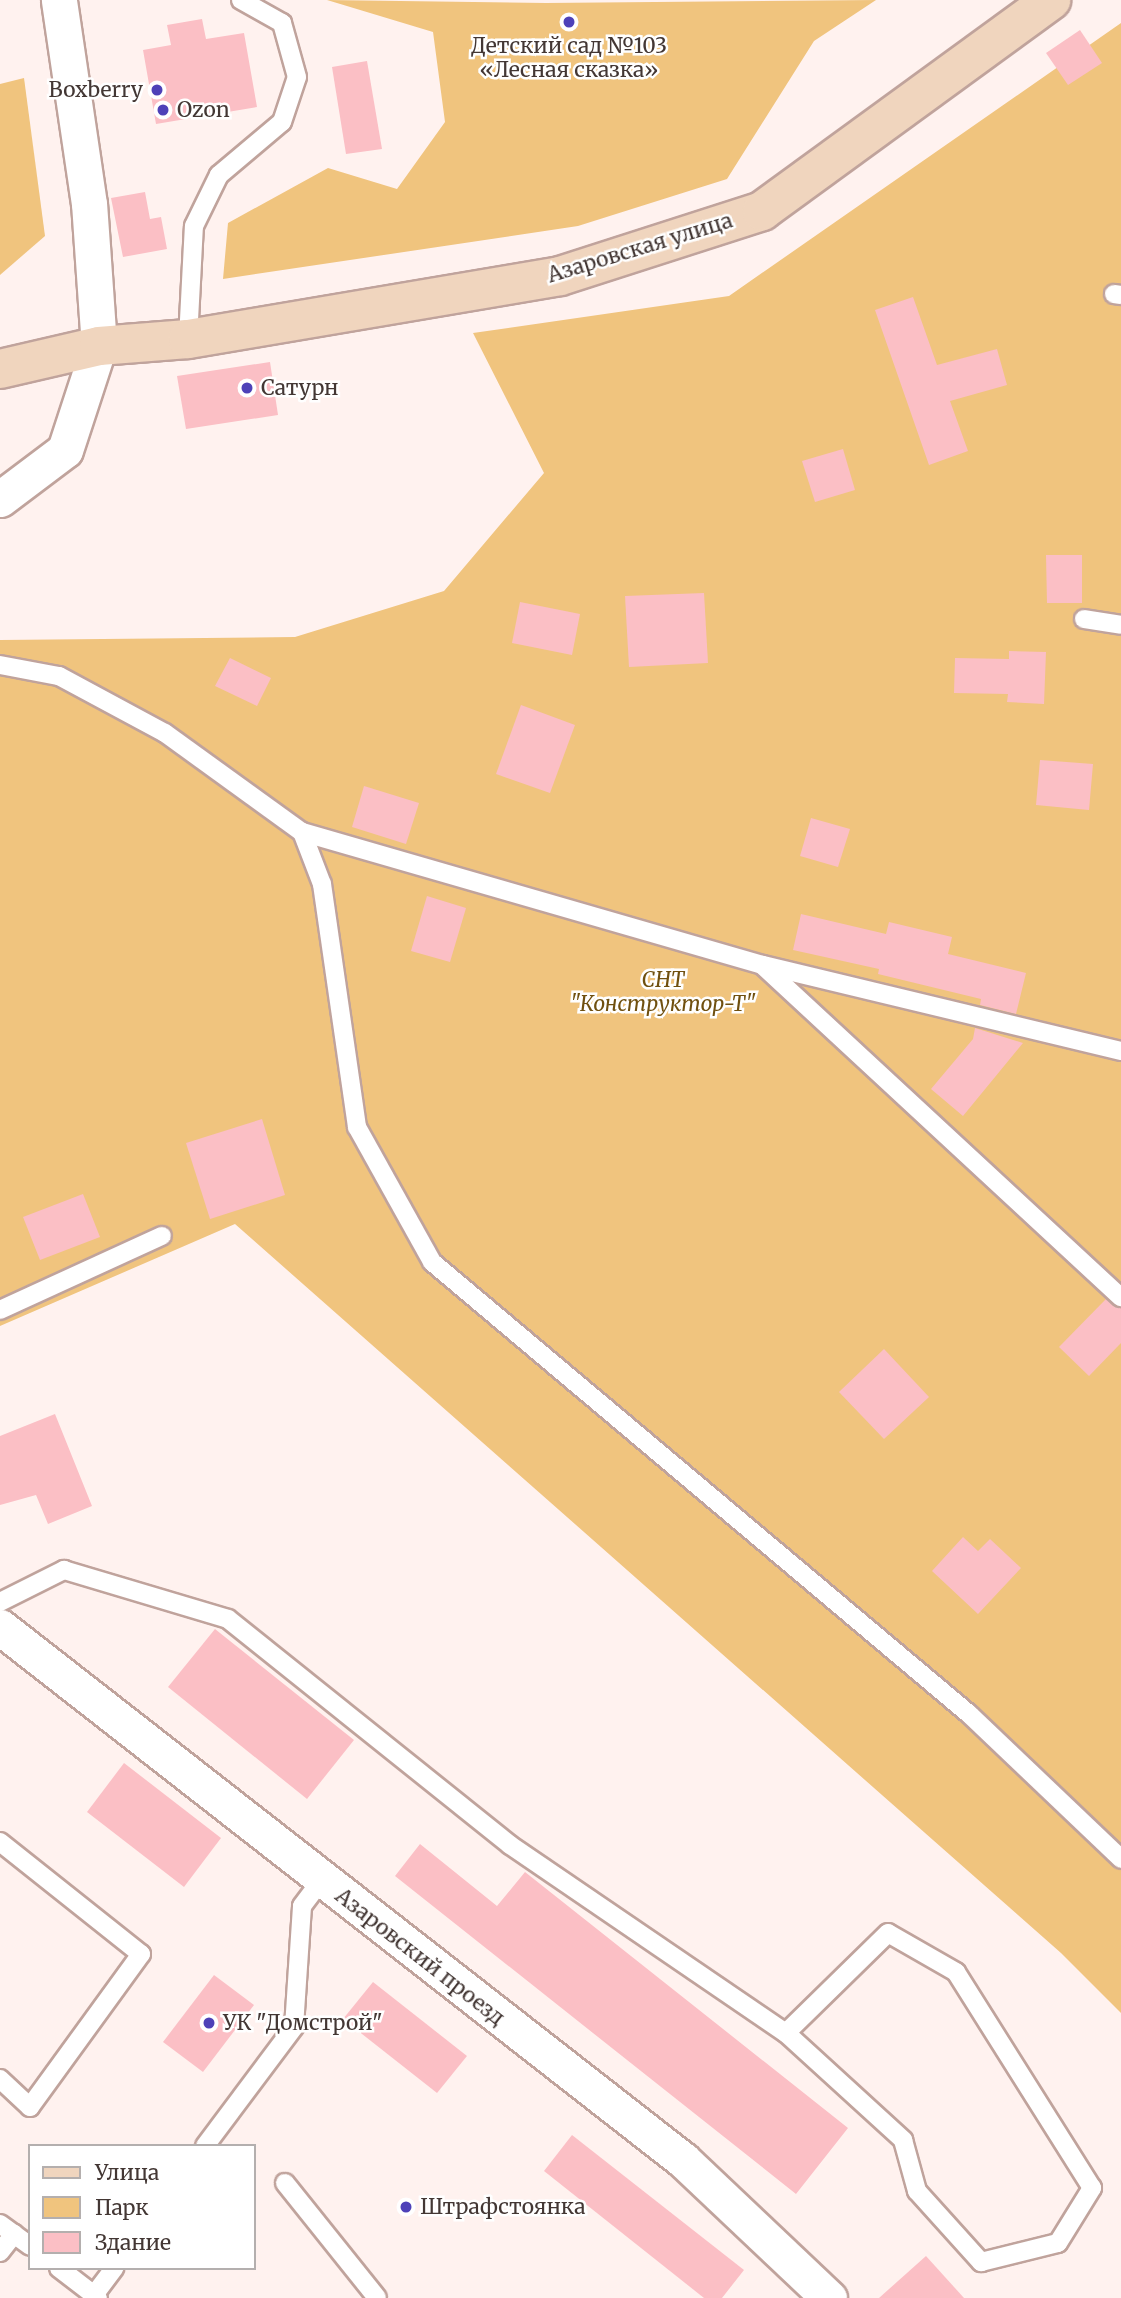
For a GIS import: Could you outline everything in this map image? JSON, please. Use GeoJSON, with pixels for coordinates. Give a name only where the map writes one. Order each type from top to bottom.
{"type":"FeatureCollection","features":[{"type":"Feature","properties":{"kind":"street"},"geometry":{"type":"LineString","coordinates":[[0,499],[65,450],[99,346],[89,204],[59,0]]}},
{"type":"Feature","properties":{"kind":"street","name":"Азаровская улица"},"geometry":{"type":"LineString","coordinates":[[0,369],[99,346],[188,339],[560,276],[762,211],[1051,0]]}},
{"type":"Feature","properties":{"kind":"street","name":"Азаровский проезд"},"geometry":{"type":"LineString","coordinates":[[0,1627],[321,1881],[682,2160],[829,2298]]}},
{"type":"Feature","properties":{"kind":"lane"},"geometry":{"type":"LineString","coordinates":[[188,339],[194,226],[219,175],[282,122],[297,77],[282,23],[241,0]]}},
{"type":"Feature","properties":{"kind":"lane"},"geometry":{"type":"LineString","coordinates":[[1084,619],[1121,625]]}},
{"type":"Feature","properties":{"kind":"lane"},"geometry":{"type":"LineString","coordinates":[[0,665],[59,676],[165,733],[302,832],[762,965],[1121,1051]]}},
{"type":"Feature","properties":{"kind":"lane"},"geometry":{"type":"LineString","coordinates":[[302,832],[322,884],[357,1127],[432,1262],[969,1714],[1121,1859]]}},
{"type":"Feature","properties":{"kind":"lane"},"geometry":{"type":"LineString","coordinates":[[762,965],[1121,1297]]}},
{"type":"Feature","properties":{"kind":"lane"},"geometry":{"type":"LineString","coordinates":[[0,1310],[162,1236]]}},
{"type":"Feature","properties":{"kind":"lane"},"geometry":{"type":"LineString","coordinates":[[0,1602],[64,1570],[228,1619],[510,1845],[786,2033],[903,2140],[917,2191],[981,2262],[1058,2243],[1092,2188],[956,1972],[887,1933],[786,2033]]}},
{"type":"Feature","properties":{"kind":"lane"},"geometry":{"type":"LineString","coordinates":[[0,1843],[141,1954],[30,2107],[0,2079]]}},
{"type":"Feature","properties":{"kind":"lane"},"geometry":{"type":"LineString","coordinates":[[206,2144],[294,2027],[302,1906],[321,1881]]}},
{"type":"Feature","properties":{"kind":"lane"},"geometry":{"type":"LineString","coordinates":[[285,2183],[377,2298]]}},
{"type":"Feature","properties":{"kind":"lane"},"geometry":{"type":"LineString","coordinates":[[0,2252],[7,2229],[28,2245]]}},
{"type":"Feature","properties":{"kind":"lane"},"geometry":{"type":"LineString","coordinates":[[62,2270],[96,2297],[113,2270]]}},
{"type":"Feature","properties":{"kind":"green space"},"geometry":{"type":"Polygon","coordinates":[[[327,0],[546,3],[876,0],[814,41],[727,179],[578,226],[223,279],[228,223],[328,168],[397,189],[445,122],[433,32],[327,0]]]}},
{"type":"Feature","properties":{"kind":"green space","name":"СНТ \"Конструктор-Т\""},"geometry":{"type":"Polygon","coordinates":[[[1121,23],[1121,2013],[1061,1953],[235,1224],[0,1326],[0,640],[295,637],[444,591],[544,473],[473,333],[729,296],[1121,23]]]}},
{"type":"Feature","properties":{"kind":"green space"},"geometry":{"type":"Polygon","coordinates":[[[24,78],[45,236],[0,275],[0,84],[24,78]]]}},
{"type":"Feature","properties":{"kind":"building"},"geometry":{"type":"Polygon","coordinates":[[[202,19],[206,39],[244,33],[257,107],[156,124],[143,50],[171,45],[167,25],[202,19]]]}},
{"type":"Feature","properties":{"kind":"building"},"geometry":{"type":"Polygon","coordinates":[[[1080,30],[1102,63],[1068,85],[1046,53],[1080,30]]]}},
{"type":"Feature","properties":{"kind":"building"},"geometry":{"type":"Polygon","coordinates":[[[367,61],[382,149],[346,154],[332,67],[367,61]]]}},
{"type":"Feature","properties":{"kind":"building"},"geometry":{"type":"Polygon","coordinates":[[[145,192],[150,219],[161,217],[167,249],[123,257],[111,198],[145,192]]]}},
{"type":"Feature","properties":{"kind":"building"},"geometry":{"type":"Polygon","coordinates":[[[913,297],[937,365],[997,349],[1007,385],[950,401],[968,451],[929,465],[875,310],[913,297]]]}},
{"type":"Feature","properties":{"kind":"building"},"geometry":{"type":"Polygon","coordinates":[[[270,362],[278,415],[186,429],[177,376],[270,362]]]}},
{"type":"Feature","properties":{"kind":"building"},"geometry":{"type":"Polygon","coordinates":[[[843,449],[855,490],[815,502],[802,461],[843,449]]]}},
{"type":"Feature","properties":{"kind":"building"},"geometry":{"type":"Polygon","coordinates":[[[1046,555],[1082,555],[1082,603],[1047,603],[1046,555]]]}},
{"type":"Feature","properties":{"kind":"building"},"geometry":{"type":"Polygon","coordinates":[[[704,593],[708,663],[629,667],[625,596],[704,593]]]}},
{"type":"Feature","properties":{"kind":"building"},"geometry":{"type":"Polygon","coordinates":[[[520,602],[580,614],[572,655],[512,643],[520,602]]]}},
{"type":"Feature","properties":{"kind":"building"},"geometry":{"type":"Polygon","coordinates":[[[1009,651],[1046,652],[1044,704],[1007,702],[1008,694],[954,693],[955,658],[1009,659],[1009,651]]]}},
{"type":"Feature","properties":{"kind":"building"},"geometry":{"type":"Polygon","coordinates":[[[230,658],[271,678],[257,706],[215,686],[230,658]]]}},
{"type":"Feature","properties":{"kind":"building"},"geometry":{"type":"Polygon","coordinates":[[[521,705],[575,725],[550,793],[496,774],[521,705]]]}},
{"type":"Feature","properties":{"kind":"building"},"geometry":{"type":"Polygon","coordinates":[[[1040,760],[1093,764],[1089,810],[1036,805],[1040,760]]]}},
{"type":"Feature","properties":{"kind":"building"},"geometry":{"type":"Polygon","coordinates":[[[364,786],[419,803],[406,844],[352,827],[364,786]]]}},
{"type":"Feature","properties":{"kind":"building"},"geometry":{"type":"Polygon","coordinates":[[[811,818],[850,829],[838,867],[800,856],[811,818]]]}},
{"type":"Feature","properties":{"kind":"building"},"geometry":{"type":"Polygon","coordinates":[[[427,896],[466,908],[450,962],[411,951],[427,896]]]}},
{"type":"Feature","properties":{"kind":"building"},"geometry":{"type":"Polygon","coordinates":[[[801,914],[886,934],[889,922],[952,937],[948,954],[1026,973],[1016,1014],[980,1005],[981,999],[878,974],[879,969],[793,950],[801,914]]]}},
{"type":"Feature","properties":{"kind":"building"},"geometry":{"type":"Polygon","coordinates":[[[975,1028],[1023,1043],[963,1116],[931,1089],[973,1039],[975,1028]]]}},
{"type":"Feature","properties":{"kind":"building"},"geometry":{"type":"Polygon","coordinates":[[[262,1119],[285,1195],[210,1219],[186,1143],[262,1119]]]}},
{"type":"Feature","properties":{"kind":"building"},"geometry":{"type":"Polygon","coordinates":[[[83,1194],[100,1237],[40,1260],[23,1217],[83,1194]]]}},
{"type":"Feature","properties":{"kind":"building"},"geometry":{"type":"Polygon","coordinates":[[[1106,1299],[1121,1308],[1121,1343],[1089,1376],[1059,1347],[1106,1299]]]}},
{"type":"Feature","properties":{"kind":"building"},"geometry":{"type":"Polygon","coordinates":[[[884,1349],[929,1397],[884,1439],[839,1392],[884,1349]]]}},
{"type":"Feature","properties":{"kind":"building"},"geometry":{"type":"Polygon","coordinates":[[[55,1414],[92,1506],[48,1524],[36,1495],[0,1505],[0,1436],[55,1414]]]}},
{"type":"Feature","properties":{"kind":"building"},"geometry":{"type":"Polygon","coordinates":[[[963,1537],[978,1551],[990,1539],[1021,1568],[978,1614],[932,1571],[963,1537]]]}},
{"type":"Feature","properties":{"kind":"building"},"geometry":{"type":"Polygon","coordinates":[[[215,1629],[354,1740],[307,1799],[168,1687],[215,1629]]]}},
{"type":"Feature","properties":{"kind":"building"},"geometry":{"type":"Polygon","coordinates":[[[124,1763],[221,1838],[184,1887],[87,1812],[124,1763]]]}},
{"type":"Feature","properties":{"kind":"building"},"geometry":{"type":"Polygon","coordinates":[[[420,1844],[497,1906],[525,1872],[848,2128],[796,2194],[395,1876],[420,1844]]]}},
{"type":"Feature","properties":{"kind":"building","name":"УК \"Домстрой\""},"geometry":{"type":"Polygon","coordinates":[[[214,1975],[254,2005],[203,2072],[163,2042],[214,1975]]]}},
{"type":"Feature","properties":{"kind":"building"},"geometry":{"type":"Polygon","coordinates":[[[373,1982],[467,2056],[437,2093],[343,2019],[373,1982]]]}},
{"type":"Feature","properties":{"kind":"building"},"geometry":{"type":"Polygon","coordinates":[[[572,2135],[744,2270],[722,2298],[704,2298],[544,2171],[572,2135]]]}},
{"type":"Feature","properties":{"kind":"building"},"geometry":{"type":"Polygon","coordinates":[[[926,2256],[964,2298],[879,2298],[926,2256]]]}},
{"type":"Feature","properties":{"kind":"place","name":"Детский сад №103 «Лесная сказка»"},"geometry":{"type":"Point","coordinates":[569,22]}},
{"type":"Feature","properties":{"kind":"place","name":"Boxberry"},"geometry":{"type":"Point","coordinates":[157,90]}},
{"type":"Feature","properties":{"kind":"place","name":"Ozon"},"geometry":{"type":"Point","coordinates":[163,110]}},
{"type":"Feature","properties":{"kind":"place","name":"Сатурн"},"geometry":{"type":"Point","coordinates":[247,388]}},
{"type":"Feature","properties":{"kind":"place","name":"УК \"Домстрой\""},"geometry":{"type":"Point","coordinates":[209,2023]}},
{"type":"Feature","properties":{"kind":"place","name":"Штрафстоянка"},"geometry":{"type":"Point","coordinates":[406,2207]}}]}
